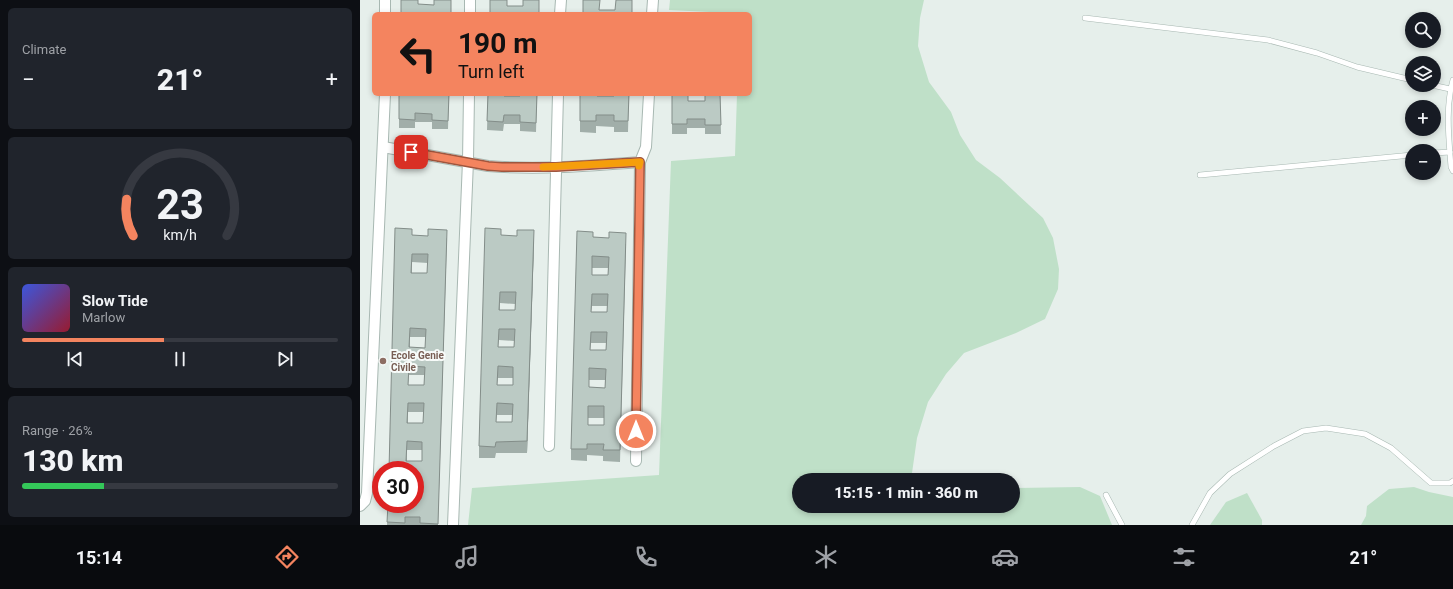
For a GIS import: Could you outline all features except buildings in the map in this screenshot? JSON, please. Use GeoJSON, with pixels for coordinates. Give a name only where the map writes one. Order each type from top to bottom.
{"type":"FeatureCollection","features":[{"type":"Feature","properties":{"kind":"street"},"geometry":{"type":"LineString","coordinates":[[385,0],[385,12]]}},
{"type":"Feature","properties":{"kind":"street"},"geometry":{"type":"LineString","coordinates":[[470,0],[470,12]]}},
{"type":"Feature","properties":{"kind":"street"},"geometry":{"type":"LineString","coordinates":[[560,12],[561,0]]}},
{"type":"Feature","properties":{"kind":"street"},"geometry":{"type":"LineString","coordinates":[[652,12],[653,0]]}},
{"type":"Feature","properties":{"kind":"street"},"geometry":{"type":"LineString","coordinates":[[360,506],[365,501],[367,493],[384,96]]}},
{"type":"Feature","properties":{"kind":"street"},"geometry":{"type":"LineString","coordinates":[[453,525],[468,161],[469,96]]}},
{"type":"Feature","properties":{"kind":"street"},"geometry":{"type":"LineString","coordinates":[[549,446],[558,96]]}},
{"type":"Feature","properties":{"kind":"street"},"geometry":{"type":"LineString","coordinates":[[636,461],[640,162],[646,147],[649,96]]}},
{"type":"Feature","properties":{"kind":"street"},"geometry":{"type":"LineString","coordinates":[[383,146],[488,166],[502,167],[556,167],[640,162]]}},
{"type":"Feature","properties":{"kind":"lane"},"geometry":{"type":"LineString","coordinates":[[1085,18],[1268,40],[1317,53],[1357,67],[1405,78]]}},
{"type":"Feature","properties":{"kind":"lane"},"geometry":{"type":"LineString","coordinates":[[1453,80],[1450,89],[1448,122],[1451,167],[1453,171]]}},
{"type":"Feature","properties":{"kind":"lane"},"geometry":{"type":"LineString","coordinates":[[1441,87],[1450,89]]}},
{"type":"Feature","properties":{"kind":"lane"},"geometry":{"type":"LineString","coordinates":[[1441,153],[1450,152]]}},
{"type":"Feature","properties":{"kind":"lane"},"geometry":{"type":"LineString","coordinates":[[1200,175],[1405,156]]}},
{"type":"Feature","properties":{"kind":"lane"},"geometry":{"type":"LineString","coordinates":[[1192,525],[1210,493],[1230,474],[1274,446],[1303,431],[1326,428],[1365,434],[1391,448],[1431,483],[1450,483],[1453,481]]}},
{"type":"Feature","properties":{"kind":"lane"},"geometry":{"type":"LineString","coordinates":[[1106,495],[1122,525]]}},
{"type":"Feature","properties":{"kind":"green space"},"geometry":{"type":"Polygon","coordinates":[[[670,0],[924,0],[920,18],[918,46],[929,82],[951,112],[960,135],[976,160],[1000,178],[1043,218],[1053,238],[1059,269],[1058,289],[1045,319],[1016,333],[964,353],[946,374],[928,402],[917,438],[912,473],[792,473],[792,513],[1020,513],[1020,488],[1080,487],[1100,496],[1112,525],[468,525],[472,488],[659,475],[671,161],[735,156],[737,96],[752,96],[752,12],[669,10],[670,0]]]}},
{"type":"Feature","properties":{"kind":"green space"},"geometry":{"type":"Polygon","coordinates":[[[1414,487],[1453,497],[1453,525],[1361,525],[1366,516],[1367,506],[1389,489],[1414,487]]]}},
{"type":"Feature","properties":{"kind":"green space"},"geometry":{"type":"Polygon","coordinates":[[[1247,493],[1262,520],[1262,525],[1210,525],[1226,502],[1247,493]]]}},
{"type":"Feature","properties":{"kind":"slow traffic"},"geometry":{"type":"LineString","coordinates":[[543,167],[640,162],[639,166]]}},
{"type":"Feature","properties":{"kind":"place","name":"Ecole Genie Civile"},"geometry":{"type":"Point","coordinates":[383,361]}},
{"type":"Feature","properties":{"kind":"route"},"geometry":{"type":"LineString","coordinates":[[411,152],[468,161],[488,166],[502,167],[556,167],[640,162],[636,431]]}}]}
